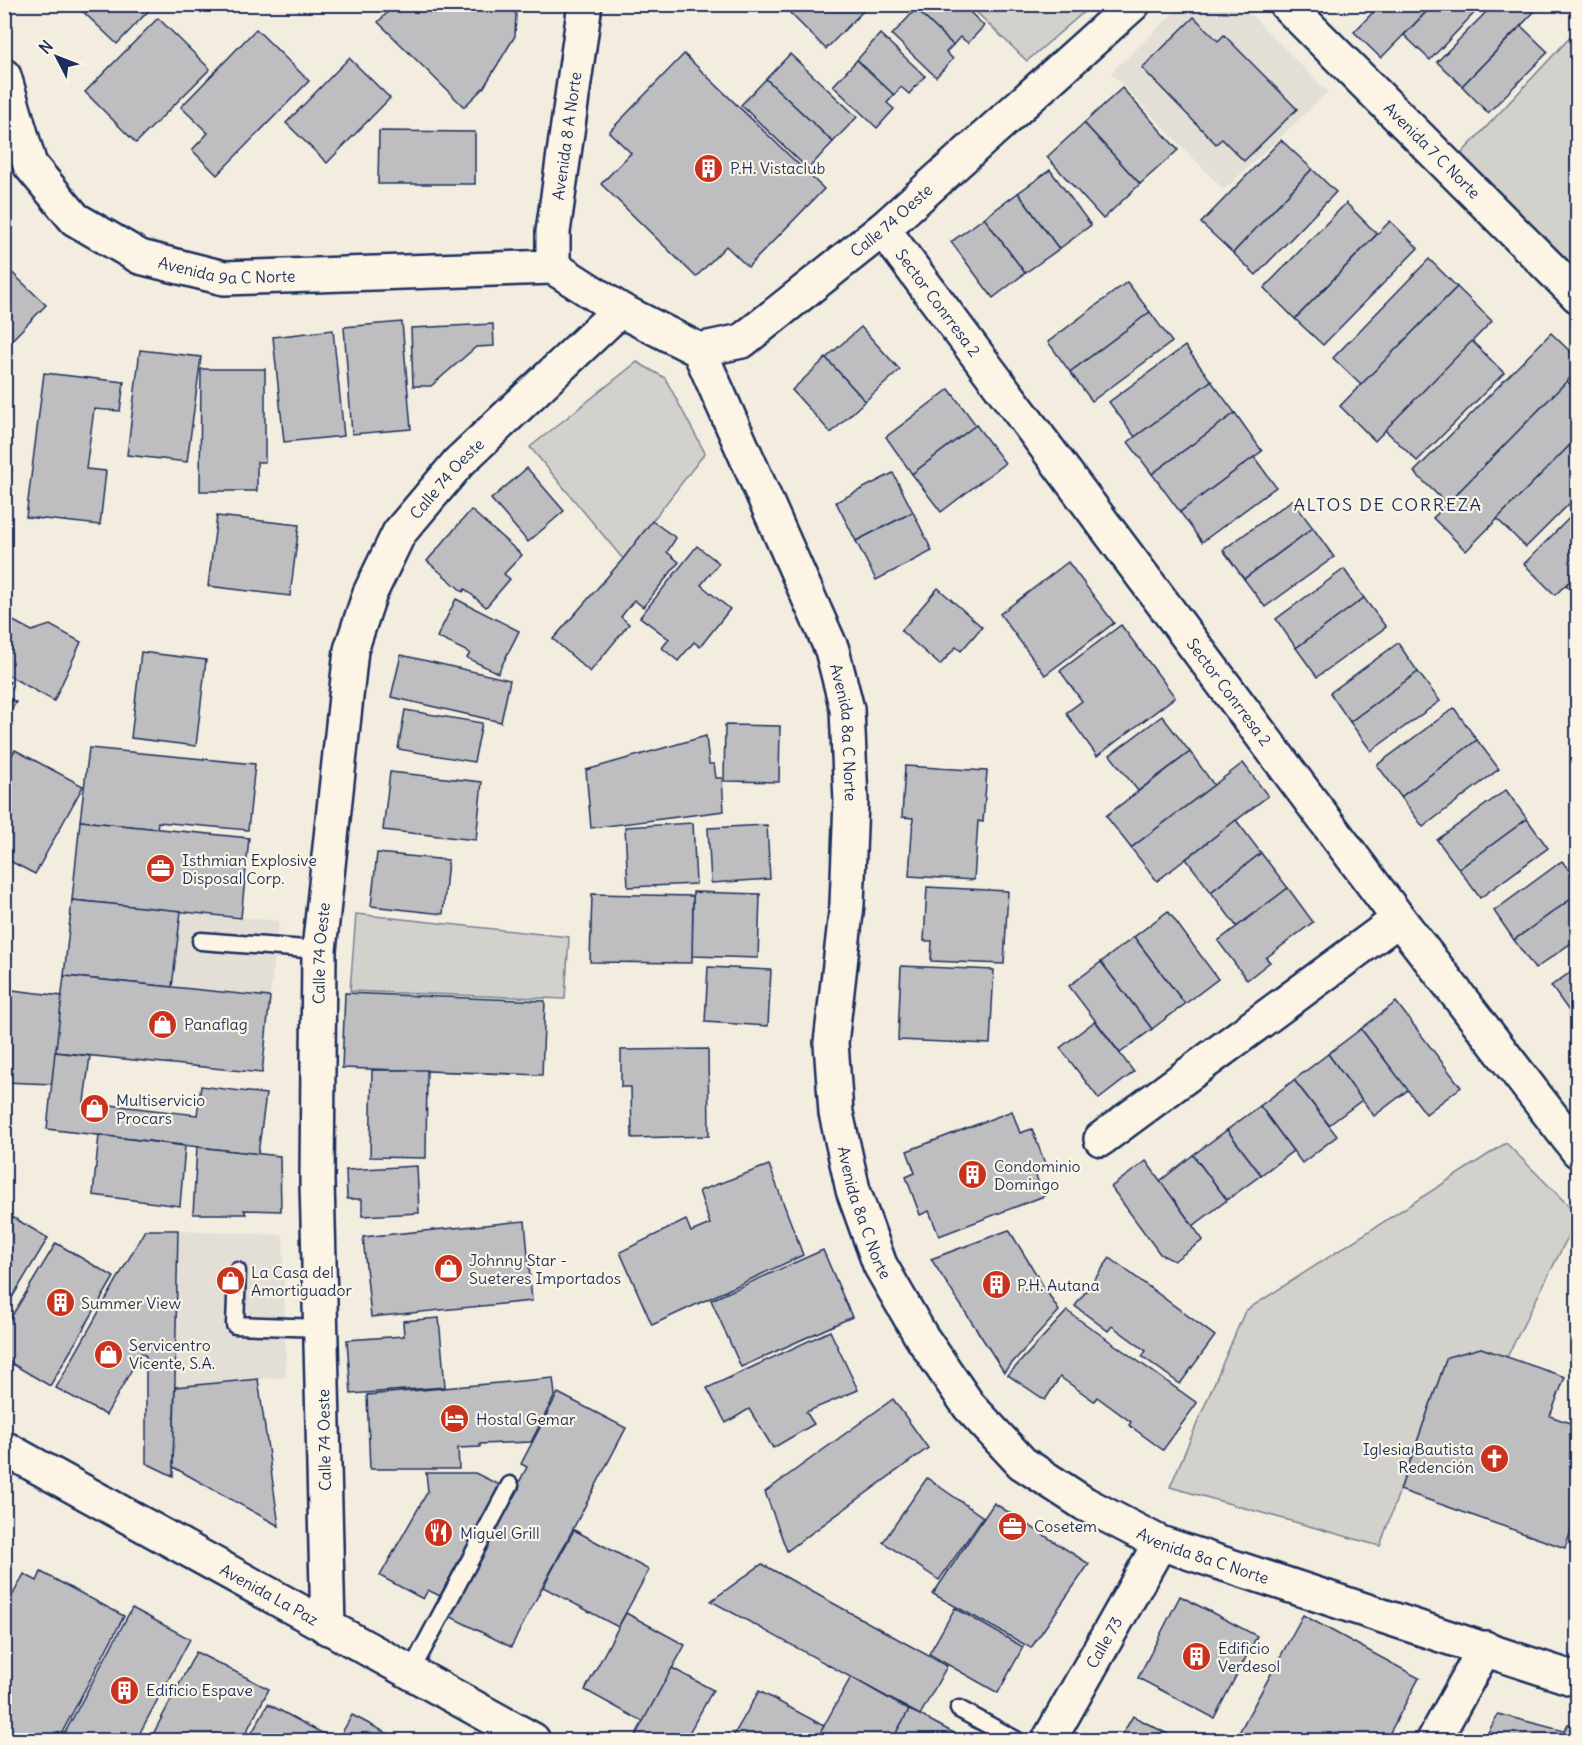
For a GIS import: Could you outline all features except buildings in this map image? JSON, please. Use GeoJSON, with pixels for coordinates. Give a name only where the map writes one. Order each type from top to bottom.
{"type":"FeatureCollection","features":[{"type":"Feature","properties":{"kind":"street","name":"Avenida 8 A Norte"},"geometry":{"type":"LineString","coordinates":[[553,267],[553,232],[585,4]]}},
{"type":"Feature","properties":{"kind":"street","name":"Calle 74 Oeste"},"geometry":{"type":"LineString","coordinates":[[699,350],[742,341],[883,229],[1133,4]]}},
{"type":"Feature","properties":{"kind":"street","name":"Avenida 7 C Norte"},"geometry":{"type":"LineString","coordinates":[[1286,4],[1578,296]]}},
{"type":"Feature","properties":{"kind":"street","name":"Avenida 9a C Norte"},"geometry":{"type":"LineString","coordinates":[[4,76],[30,165],[75,219],[140,257],[224,278],[553,267]]}},
{"type":"Feature","properties":{"kind":"street","name":"Sector Conrresa 2"},"geometry":{"type":"LineString","coordinates":[[883,229],[1399,919],[1578,1151]]}},
{"type":"Feature","properties":{"kind":"street"},"geometry":{"type":"LineString","coordinates":[[553,267],[620,310],[699,350]]}},
{"type":"Feature","properties":{"kind":"street","name":"Calle 74 Oeste"},"geometry":{"type":"LineString","coordinates":[[328,1628],[317,1181],[319,950],[351,650],[370,593],[399,533],[459,462],[620,310]]}},
{"type":"Feature","properties":{"kind":"street","name":"Avenida 8a C Norte"},"geometry":{"type":"LineString","coordinates":[[699,350],[832,650],[847,709],[851,801],[847,904],[831,1043],[836,1113],[853,1190],[880,1265],[921,1336],[969,1406],[1022,1463],[1085,1504],[1160,1543],[1578,1680]]}},
{"type":"Feature","properties":{"kind":"street"},"geometry":{"type":"LineString","coordinates":[[1101,1139],[1399,919]]}},
{"type":"Feature","properties":{"kind":"street","name":"Avenida La Paz"},"geometry":{"type":"LineString","coordinates":[[6,1452],[533,1740]]}},
{"type":"Feature","properties":{"kind":"street","name":"Calle 73"},"geometry":{"type":"LineString","coordinates":[[1049,1740],[1160,1543]]}},
{"type":"Feature","properties":{"kind":"street"},"geometry":{"type":"LineString","coordinates":[[1434,1740],[1485,1648]]}},
{"type":"Feature","properties":{"kind":"lane"},"geometry":{"type":"LineString","coordinates":[[201,941],[319,950]]}},
{"type":"Feature","properties":{"kind":"lane"},"geometry":{"type":"LineString","coordinates":[[237,1271],[236,1325],[321,1328]]}},
{"type":"Feature","properties":{"kind":"lane"},"geometry":{"type":"LineString","coordinates":[[410,1673],[510,1485]]}},
{"type":"Feature","properties":{"kind":"lane"},"geometry":{"type":"LineString","coordinates":[[959,1709],[1016,1740]]}},
{"type":"Feature","properties":{"kind":"shaded area"},"geometry":{"type":"Polygon","coordinates":[[[969,5],[1092,5],[1027,61],[969,5]]]}},
{"type":"Feature","properties":{"kind":"shaded area"},"geometry":{"type":"Polygon","coordinates":[[[1182,5],[1241,5],[1328,92],[1224,190],[1111,73],[1182,5]]]}},
{"type":"Feature","properties":{"kind":"shaded area"},"geometry":{"type":"Polygon","coordinates":[[[1577,30],[1577,269],[1461,154],[1577,30]]]}},
{"type":"Feature","properties":{"kind":"shaded area"},"geometry":{"type":"Polygon","coordinates":[[[637,362],[665,378],[705,453],[623,559],[530,447],[637,362]]]}},
{"type":"Feature","properties":{"kind":"shaded area"},"geometry":{"type":"Polygon","coordinates":[[[72,900],[279,921],[270,997],[64,976],[72,900]]]}},
{"type":"Feature","properties":{"kind":"shaded area"},"geometry":{"type":"Polygon","coordinates":[[[356,914],[569,937],[565,999],[350,991],[356,914]]]}},
{"type":"Feature","properties":{"kind":"shaded area"},"geometry":{"type":"Polygon","coordinates":[[[1506,1143],[1577,1214],[1577,1219],[1507,1357],[1481,1348],[1447,1357],[1380,1546],[1170,1487],[1245,1311],[1506,1143]]]}},
{"type":"Feature","properties":{"kind":"shaded area","name":"La Casa del Amortiguador"},"geometry":{"type":"Polygon","coordinates":[[[178,1230],[283,1235],[286,1377],[175,1387],[178,1230]]]}},
{"type":"Feature","properties":{"kind":"place","name":"P.H. Vistaclub"},"geometry":{"type":"Point","coordinates":[709,168]}},
{"type":"Feature","properties":{"kind":"place","name":"Isthmian Explosive Disposal Corp."},"geometry":{"type":"Point","coordinates":[161,869]}},
{"type":"Feature","properties":{"kind":"place","name":"Panaflag"},"geometry":{"type":"Point","coordinates":[163,1024]}},
{"type":"Feature","properties":{"kind":"place","name":"Multiservicio Procars"},"geometry":{"type":"Point","coordinates":[95,1109]}},
{"type":"Feature","properties":{"kind":"place","name":"Condominio Domingo"},"geometry":{"type":"Point","coordinates":[973,1175]}},
{"type":"Feature","properties":{"kind":"place","name":"Johnny Star - Sueteres Importados"},"geometry":{"type":"Point","coordinates":[448,1269]}},
{"type":"Feature","properties":{"kind":"place","name":"La Casa del Amortiguador"},"geometry":{"type":"Point","coordinates":[230,1281]}},
{"type":"Feature","properties":{"kind":"place","name":"P.H. Autana"},"geometry":{"type":"Point","coordinates":[996,1285]}},
{"type":"Feature","properties":{"kind":"place","name":"Summer View"},"geometry":{"type":"Point","coordinates":[60,1303]}},
{"type":"Feature","properties":{"kind":"place","name":"Servicentro Vicente, S.A."},"geometry":{"type":"Point","coordinates":[108,1354]}},
{"type":"Feature","properties":{"kind":"place","name":"Hostal Gemar"},"geometry":{"type":"Point","coordinates":[455,1419]}},
{"type":"Feature","properties":{"kind":"place","name":"Iglesia Bautista Redención"},"geometry":{"type":"Point","coordinates":[1495,1458]}},
{"type":"Feature","properties":{"kind":"place","name":"Cosetem"},"geometry":{"type":"Point","coordinates":[1013,1526]}},
{"type":"Feature","properties":{"kind":"place","name":"Miguel Grill"},"geometry":{"type":"Point","coordinates":[439,1533]}},
{"type":"Feature","properties":{"kind":"place","name":"Edificio Verdesol"},"geometry":{"type":"Point","coordinates":[1197,1657]}},
{"type":"Feature","properties":{"kind":"place","name":"Edificio Espave"},"geometry":{"type":"Point","coordinates":[125,1690]}},
{"type":"Feature","properties":{"kind":"district","name":"ALTOS DE CORREZA"},"geometry":{"type":"Point","coordinates":[1388,504]}}]}
